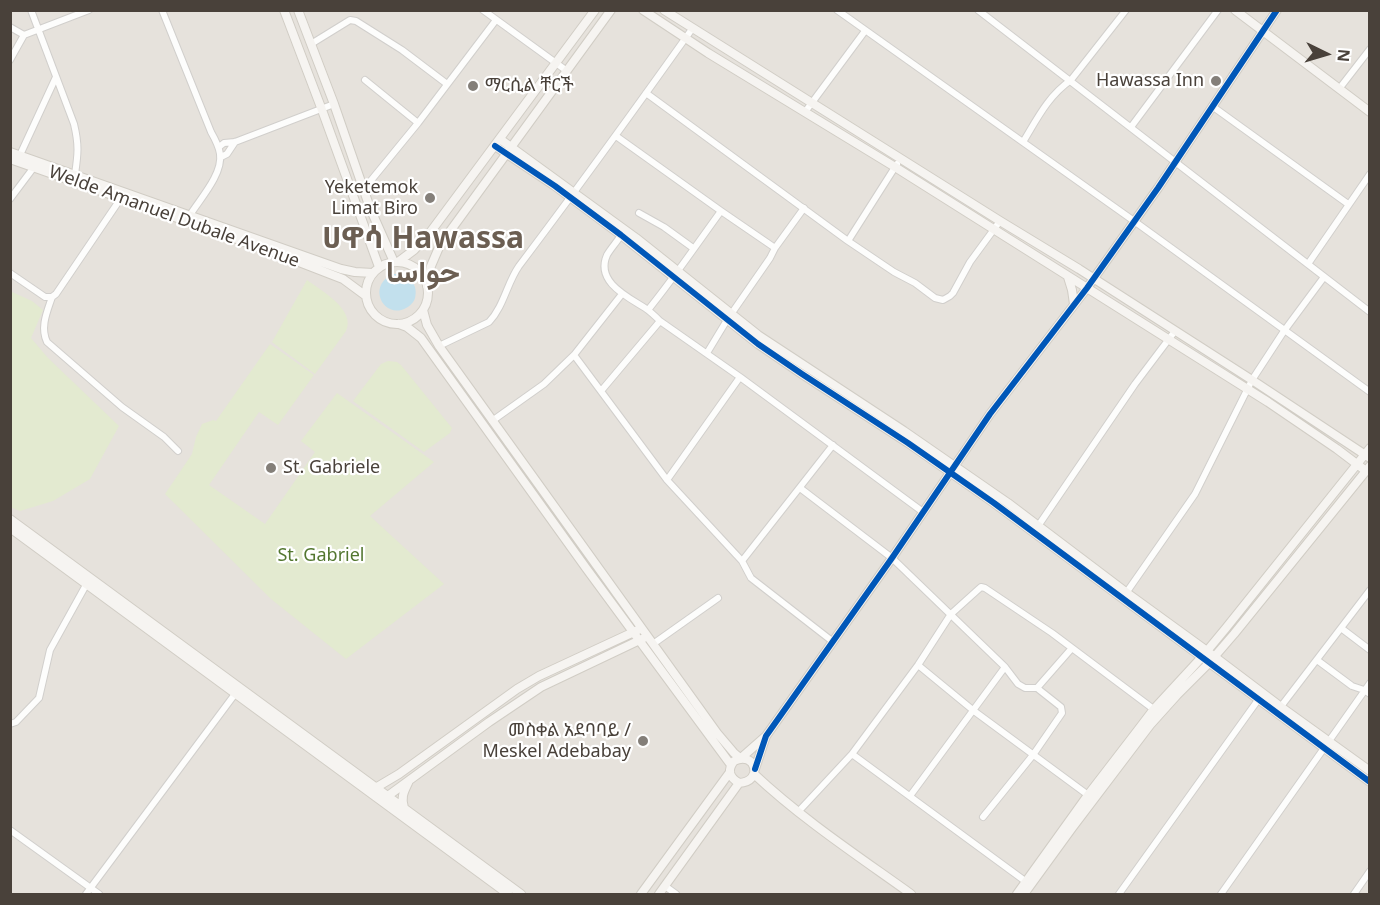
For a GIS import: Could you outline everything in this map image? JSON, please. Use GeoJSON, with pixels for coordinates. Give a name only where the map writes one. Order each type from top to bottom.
{"type":"FeatureCollection","features":[{"type":"Feature","properties":{"kind":"street"},"geometry":{"type":"LineString","coordinates":[[31,10],[74,124],[79,151],[75,174]]}},
{"type":"Feature","properties":{"kind":"street"},"geometry":{"type":"LineString","coordinates":[[10,60],[24,35],[89,10]]}},
{"type":"Feature","properties":{"kind":"street"},"geometry":{"type":"LineString","coordinates":[[162,10],[219,147],[221,157],[217,174],[190,215]]}},
{"type":"Feature","properties":{"kind":"street"},"geometry":{"type":"LineString","coordinates":[[284,10],[322,110],[376,270]]}},
{"type":"Feature","properties":{"kind":"street"},"geometry":{"type":"LineString","coordinates":[[298,10],[384,242],[396,262]]}},
{"type":"Feature","properties":{"kind":"street"},"geometry":{"type":"LineString","coordinates":[[483,10],[567,71]]}},
{"type":"Feature","properties":{"kind":"street"},"geometry":{"type":"LineString","coordinates":[[396,262],[414,250],[429,234],[595,10]]}},
{"type":"Feature","properties":{"kind":"street"},"geometry":{"type":"LineString","coordinates":[[427,286],[431,266],[440,245],[612,10]]}},
{"type":"Feature","properties":{"kind":"street"},"geometry":{"type":"LineString","coordinates":[[643,10],[805,112],[1000,221],[1079,269],[1368,454],[1357,464],[1290,549],[1208,657]]}},
{"type":"Feature","properties":{"kind":"street"},"geometry":{"type":"LineString","coordinates":[[664,10],[811,103],[994,230],[1301,425],[1357,464],[1368,468],[1266,595],[1157,712],[1088,795],[1017,894]]}},
{"type":"Feature","properties":{"kind":"street"},"geometry":{"type":"LineString","coordinates":[[837,10],[1370,392]]}},
{"type":"Feature","properties":{"kind":"street"},"geometry":{"type":"LineString","coordinates":[[978,10],[1370,312]]}},
{"type":"Feature","properties":{"kind":"street"},"geometry":{"type":"LineString","coordinates":[[1023,142],[1050,99],[1071,80],[1126,10]]}},
{"type":"Feature","properties":{"kind":"street"},"geometry":{"type":"LineString","coordinates":[[1131,127],[1218,10]]}},
{"type":"Feature","properties":{"kind":"street"},"geometry":{"type":"LineString","coordinates":[[1235,10],[1370,112]]}},
{"type":"Feature","properties":{"kind":"street"},"geometry":{"type":"LineString","coordinates":[[659,894],[754,771],[766,736],[990,414],[1087,288],[1158,188],[1264,33],[1277,10]]}},
{"type":"Feature","properties":{"kind":"street"},"geometry":{"type":"LineString","coordinates":[[311,44],[350,20],[356,21],[402,50],[447,84]]}},
{"type":"Feature","properties":{"kind":"street"},"geometry":{"type":"LineString","coordinates":[[364,189],[418,123],[496,20]]}},
{"type":"Feature","properties":{"kind":"street"},"geometry":{"type":"LineString","coordinates":[[10,27],[24,35]]}},
{"type":"Feature","properties":{"kind":"street"},"geometry":{"type":"LineString","coordinates":[[439,346],[492,319],[501,305],[514,273],[692,29]]}},
{"type":"Feature","properties":{"kind":"street"},"geometry":{"type":"LineString","coordinates":[[805,112],[865,31]]}},
{"type":"Feature","properties":{"kind":"street"},"geometry":{"type":"LineString","coordinates":[[1339,90],[1370,49]]}},
{"type":"Feature","properties":{"kind":"street"},"geometry":{"type":"LineString","coordinates":[[20,155],[56,77]]}},
{"type":"Feature","properties":{"kind":"street"},"geometry":{"type":"LineString","coordinates":[[365,80],[418,123]]}},
{"type":"Feature","properties":{"kind":"street"},"geometry":{"type":"LineString","coordinates":[[646,93],[848,241],[894,272],[915,283],[931,296],[943,300],[950,296],[970,262],[1000,221]]}},
{"type":"Feature","properties":{"kind":"street"},"geometry":{"type":"LineString","coordinates":[[219,147],[224,143],[235,142],[334,104]]}},
{"type":"Feature","properties":{"kind":"street"},"geometry":{"type":"LineString","coordinates":[[1212,106],[1348,204]]}},
{"type":"Feature","properties":{"kind":"street"},"geometry":{"type":"LineString","coordinates":[[616,136],[775,248]]}},
{"type":"Feature","properties":{"kind":"street"},"geometry":{"type":"LineString","coordinates":[[221,157],[227,154],[235,142]]}},
{"type":"Feature","properties":{"kind":"street"},"geometry":{"type":"LineString","coordinates":[[498,142],[540,176],[573,195],[675,274],[729,317],[758,344],[952,470],[1326,744],[1370,771]]}},
{"type":"Feature","properties":{"kind":"street"},"geometry":{"type":"LineString","coordinates":[[10,152],[341,269],[355,272],[376,270],[386,264],[396,262],[409,264],[419,270],[425,280],[428,298],[423,310],[412,320],[399,324]]}},
{"type":"Feature","properties":{"kind":"street","name":"Welde Amanuel Dubale Avenue"},"geometry":{"type":"LineString","coordinates":[[10,159],[268,250],[343,279],[366,296]]}},
{"type":"Feature","properties":{"kind":"street"},"geometry":{"type":"LineString","coordinates":[[848,241],[898,163]]}},
{"type":"Feature","properties":{"kind":"street"},"geometry":{"type":"LineString","coordinates":[[10,200],[34,167]]}},
{"type":"Feature","properties":{"kind":"street"},"geometry":{"type":"LineString","coordinates":[[1308,264],[1370,174]]}},
{"type":"Feature","properties":{"kind":"street"},"geometry":{"type":"LineString","coordinates":[[573,195],[621,235],[675,274]]}},
{"type":"Feature","properties":{"kind":"street"},"geometry":{"type":"LineString","coordinates":[[121,198],[52,297],[44,334],[47,342],[122,407],[164,437],[178,451]]}},
{"type":"Feature","properties":{"kind":"street"},"geometry":{"type":"LineString","coordinates":[[707,353],[775,248],[804,208]]}},
{"type":"Feature","properties":{"kind":"street"},"geometry":{"type":"LineString","coordinates":[[648,310],[665,290],[721,211]]}},
{"type":"Feature","properties":{"kind":"street"},"geometry":{"type":"LineString","coordinates":[[639,213],[664,226],[693,248]]}},
{"type":"Feature","properties":{"kind":"street"},"geometry":{"type":"LineString","coordinates":[[621,235],[607,255],[605,273],[622,294],[648,310],[923,512]]}},
{"type":"Feature","properties":{"kind":"street"},"geometry":{"type":"LineString","coordinates":[[384,242],[398,251],[414,250]]}},
{"type":"Feature","properties":{"kind":"street"},"geometry":{"type":"LineString","coordinates":[[1079,269],[1103,265]]}},
{"type":"Feature","properties":{"kind":"street"},"geometry":{"type":"LineString","coordinates":[[1103,265],[1108,289]]}},
{"type":"Feature","properties":{"kind":"street"},"geometry":{"type":"LineString","coordinates":[[376,270],[367,284],[366,296],[370,308],[387,322],[407,327],[421,338],[637,630]]}},
{"type":"Feature","properties":{"kind":"street"},"geometry":{"type":"LineString","coordinates":[[10,273],[45,297],[52,297]]}},
{"type":"Feature","properties":{"kind":"street"},"geometry":{"type":"LineString","coordinates":[[1068,276],[1076,302]]}},
{"type":"Feature","properties":{"kind":"street"},"geometry":{"type":"LineString","coordinates":[[1124,596],[1196,494],[1252,380],[1284,331],[1324,277]]}},
{"type":"Feature","properties":{"kind":"street"},"geometry":{"type":"LineString","coordinates":[[492,421],[544,384],[574,355],[622,294]]}},
{"type":"Feature","properties":{"kind":"street"},"geometry":{"type":"LineString","coordinates":[[1076,302],[1086,297],[1102,298]]}},
{"type":"Feature","properties":{"kind":"street"},"geometry":{"type":"LineString","coordinates":[[423,310],[427,324],[439,346],[637,630],[730,768],[734,780],[774,793]]}},
{"type":"Feature","properties":{"kind":"street"},"geometry":{"type":"LineString","coordinates":[[601,391],[660,321]]}},
{"type":"Feature","properties":{"kind":"street"},"geometry":{"type":"LineString","coordinates":[[1036,530],[1135,384],[1175,331]]}},
{"type":"Feature","properties":{"kind":"street"},"geometry":{"type":"LineString","coordinates":[[574,355],[667,480],[742,561],[751,578],[832,641]]}},
{"type":"Feature","properties":{"kind":"street"},"geometry":{"type":"LineString","coordinates":[[667,480],[740,377]]}},
{"type":"Feature","properties":{"kind":"street"},"geometry":{"type":"LineString","coordinates":[[742,561],[833,445]]}},
{"type":"Feature","properties":{"kind":"street"},"geometry":{"type":"LineString","coordinates":[[800,488],[892,558],[1005,667],[1018,684],[1025,688],[1037,688],[1060,706],[1062,711],[1033,755],[983,817]]}},
{"type":"Feature","properties":{"kind":"street"},"geometry":{"type":"LineString","coordinates":[[10,519],[219,673],[507,894]]}},
{"type":"Feature","properties":{"kind":"street"},"geometry":{"type":"LineString","coordinates":[[10,528],[235,694],[373,790]]}},
{"type":"Feature","properties":{"kind":"street"},"geometry":{"type":"LineString","coordinates":[[1290,549],[1298,555]]}},
{"type":"Feature","properties":{"kind":"street"},"geometry":{"type":"LineString","coordinates":[[10,724],[16,722],[39,698],[50,650],[86,585]]}},
{"type":"Feature","properties":{"kind":"street"},"geometry":{"type":"LineString","coordinates":[[798,812],[852,754],[918,665],[951,615],[980,588],[985,588],[1023,612],[1157,712]]}},
{"type":"Feature","properties":{"kind":"street"},"geometry":{"type":"LineString","coordinates":[[1279,710],[1370,590]]}},
{"type":"Feature","properties":{"kind":"street"},"geometry":{"type":"LineString","coordinates":[[653,644],[718,598]]}},
{"type":"Feature","properties":{"kind":"street"},"geometry":{"type":"LineString","coordinates":[[1341,628],[1370,650]]}},
{"type":"Feature","properties":{"kind":"street"},"geometry":{"type":"LineString","coordinates":[[373,790],[399,774],[517,689],[539,676],[637,630]]}},
{"type":"Feature","properties":{"kind":"street"},"geometry":{"type":"LineString","coordinates":[[643,639],[653,644],[717,733],[740,758],[751,762],[754,771],[774,793],[911,894]]}},
{"type":"Feature","properties":{"kind":"street"},"geometry":{"type":"LineString","coordinates":[[384,799],[541,687],[643,639]]}},
{"type":"Feature","properties":{"kind":"street"},"geometry":{"type":"LineString","coordinates":[[1037,688],[1072,648]]}},
{"type":"Feature","properties":{"kind":"street"},"geometry":{"type":"LineString","coordinates":[[1208,657],[1258,700],[1279,710]]}},
{"type":"Feature","properties":{"kind":"street"},"geometry":{"type":"LineString","coordinates":[[1317,660],[1352,686],[1367,692]]}},
{"type":"Feature","properties":{"kind":"street"},"geometry":{"type":"LineString","coordinates":[[918,665],[974,711],[1088,795]]}},
{"type":"Feature","properties":{"kind":"street"},"geometry":{"type":"LineString","coordinates":[[910,796],[1005,667]]}},
{"type":"Feature","properties":{"kind":"street"},"geometry":{"type":"LineString","coordinates":[[1221,894],[1326,744],[1367,692],[1370,683]]}},
{"type":"Feature","properties":{"kind":"street"},"geometry":{"type":"LineString","coordinates":[[86,894],[235,694]]}},
{"type":"Feature","properties":{"kind":"street"},"geometry":{"type":"LineString","coordinates":[[1119,894],[1258,700]]}},
{"type":"Feature","properties":{"kind":"street"},"geometry":{"type":"LineString","coordinates":[[1024,894],[1157,712]]}},
{"type":"Feature","properties":{"kind":"street"},"geometry":{"type":"LineString","coordinates":[[641,894],[734,761],[766,736]]}},
{"type":"Feature","properties":{"kind":"street"},"geometry":{"type":"LineString","coordinates":[[1326,744],[1370,782]]}},
{"type":"Feature","properties":{"kind":"street"},"geometry":{"type":"LineString","coordinates":[[852,754],[1025,881]]}},
{"type":"Feature","properties":{"kind":"street"},"geometry":{"type":"LineString","coordinates":[[404,808],[402,794],[410,780]]}},
{"type":"Feature","properties":{"kind":"street"},"geometry":{"type":"LineString","coordinates":[[384,799],[404,808],[521,894]]}},
{"type":"Feature","properties":{"kind":"street"},"geometry":{"type":"LineString","coordinates":[[10,830],[99,894]]}},
{"type":"Feature","properties":{"kind":"street"},"geometry":{"type":"LineString","coordinates":[[1354,894],[1370,872]]}},
{"type":"Feature","properties":{"kind":"street"},"geometry":{"type":"LineString","coordinates":[[665,886],[676,894]]}},
{"type":"Feature","properties":{"kind":"shaded area"},"geometry":{"type":"Polygon","coordinates":[[[11,11],[1369,11],[1369,894],[11,894],[11,11]]]}},
{"type":"Feature","properties":{"kind":"green space"},"geometry":{"type":"Polygon","coordinates":[[[307,280],[336,302],[348,323],[346,331],[315,374],[272,342],[307,280]]]}},
{"type":"Feature","properties":{"kind":"green space"},"geometry":{"type":"Polygon","coordinates":[[[10,291],[32,301],[43,310],[31,338],[48,358],[119,426],[90,479],[53,501],[20,511],[10,507],[10,291]]]}},
{"type":"Feature","properties":{"kind":"green space","name":"St. Gabriel"},"geometry":{"type":"Polygon","coordinates":[[[270,344],[314,375],[278,425],[259,412],[209,485],[265,524],[315,452],[301,441],[337,393],[434,462],[370,516],[444,584],[346,659],[271,599],[165,494],[192,454],[202,424],[216,421],[270,344]]]}},
{"type":"Feature","properties":{"kind":"green space"},"geometry":{"type":"Polygon","coordinates":[[[388,361],[401,365],[452,428],[450,433],[424,452],[353,401],[381,364],[388,361]]]}},
{"type":"Feature","properties":{"kind":"water"},"geometry":{"type":"Polygon","coordinates":[[[393,274],[407,277],[415,288],[415,298],[406,308],[391,309],[381,300],[379,293],[381,286],[385,279],[393,274]]]}},
{"type":"Feature","properties":{"kind":"cycle path"},"geometry":{"type":"LineString","coordinates":[[755,769],[766,736],[990,414],[1087,288],[1158,188],[1277,10]]}},
{"type":"Feature","properties":{"kind":"cycle path"},"geometry":{"type":"LineString","coordinates":[[495,146],[555,186],[621,235],[758,344],[994,503],[1370,782]]}},
{"type":"Feature","properties":{"kind":"place","name":"Hawassa Inn"},"geometry":{"type":"Point","coordinates":[1216,81]}},
{"type":"Feature","properties":{"kind":"place","name":"ማርሲል ቸርች"},"geometry":{"type":"Point","coordinates":[473,86]}},
{"type":"Feature","properties":{"kind":"place","name":"Yeketemok Limat Biro"},"geometry":{"type":"Point","coordinates":[430,198]}},
{"type":"Feature","properties":{"kind":"place","name":"St. Gabriele"},"geometry":{"type":"Point","coordinates":[271,468]}},
{"type":"Feature","properties":{"kind":"place","name":"መስቀል አደባባይ / Meskel Adebabay"},"geometry":{"type":"Point","coordinates":[643,741]}},
{"type":"Feature","properties":{"kind":"district","name":"ሀዋሳ Hawassa حواسا"},"geometry":{"type":"Point","coordinates":[423,256]}}]}
